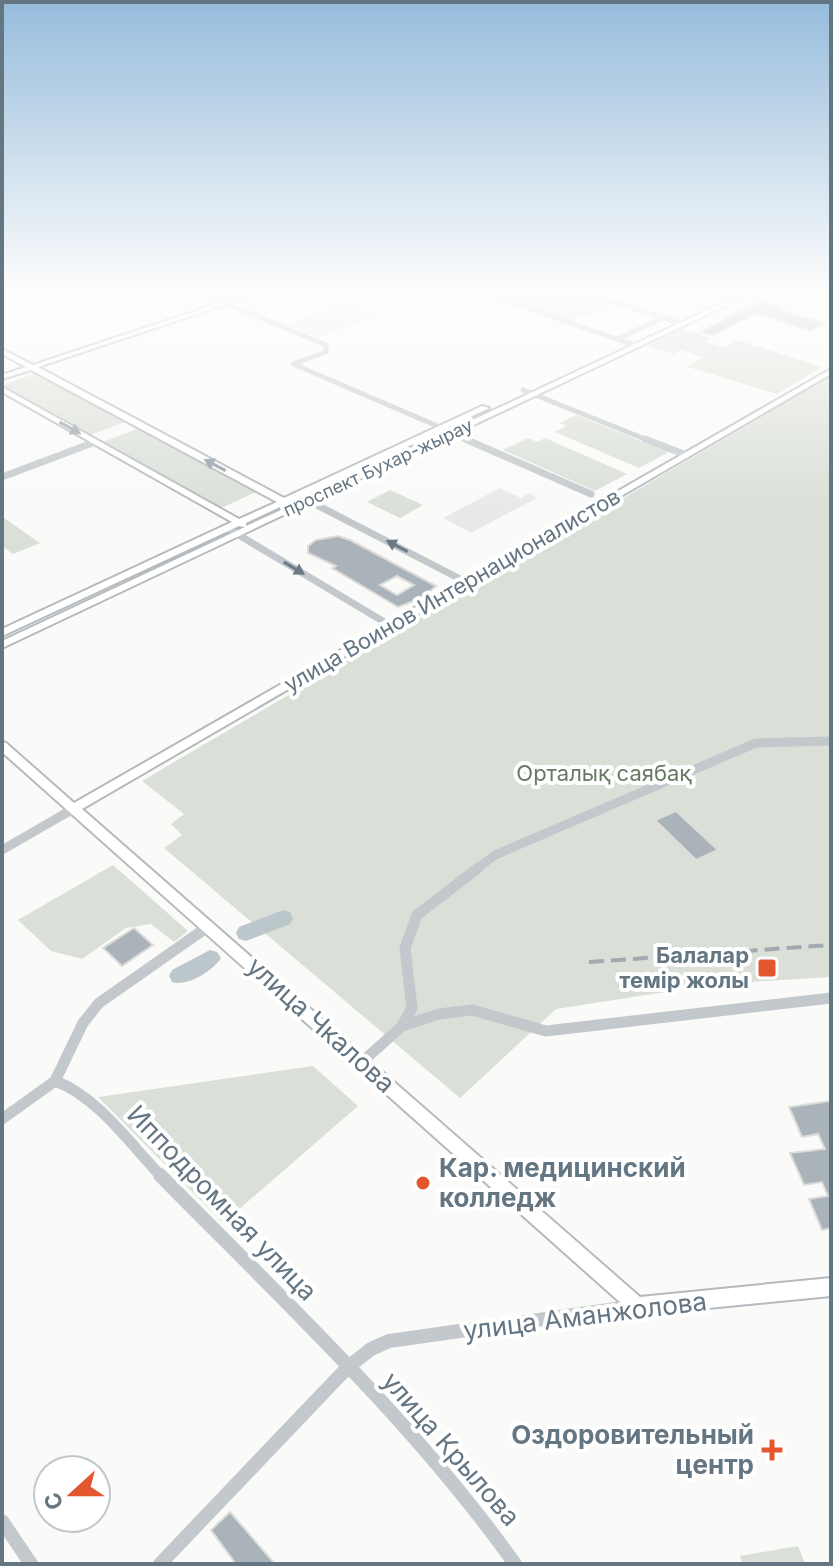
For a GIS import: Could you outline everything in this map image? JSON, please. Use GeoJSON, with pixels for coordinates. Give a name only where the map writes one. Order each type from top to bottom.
{"type":"FeatureCollection","features":[{"type":"Feature","properties":{"kind":"main road"},"geometry":{"type":"LineString","coordinates":[[25,364],[294,508]]}},
{"type":"Feature","properties":{"kind":"main road"},"geometry":{"type":"LineString","coordinates":[[2,377],[44,364]]}},
{"type":"Feature","properties":{"kind":"main road","name":"проспект Бухар-жырау"},"geometry":{"type":"LineString","coordinates":[[2,633],[579,364]]}},
{"type":"Feature","properties":{"kind":"main road","name":"проспект Бухар-жырау"},"geometry":{"type":"LineString","coordinates":[[2,645],[598,364]]}},
{"type":"Feature","properties":{"kind":"main road","name":"улица Воинов Интернационалистов"},"geometry":{"type":"LineString","coordinates":[[73,809],[831,371]]}},
{"type":"Feature","properties":{"kind":"main road"},"geometry":{"type":"LineString","coordinates":[[2,389],[249,528]]}},
{"type":"Feature","properties":{"kind":"main road","name":"улица Чкалова"},"geometry":{"type":"LineString","coordinates":[[2,746],[637,1306]]}},
{"type":"Feature","properties":{"kind":"main road","name":"улица Аманжолова"},"geometry":{"type":"LineString","coordinates":[[637,1306],[831,1287]]}},
{"type":"Feature","properties":{"kind":"street"},"geometry":{"type":"LineString","coordinates":[[293,364],[442,428]]}},
{"type":"Feature","properties":{"kind":"street"},"geometry":{"type":"LineString","coordinates":[[523,390],[686,455]]}},
{"type":"Feature","properties":{"kind":"street"},"geometry":{"type":"LineString","coordinates":[[452,433],[591,494]]}},
{"type":"Feature","properties":{"kind":"street"},"geometry":{"type":"LineString","coordinates":[[2,477],[95,442]]}},
{"type":"Feature","properties":{"kind":"street"},"geometry":{"type":"LineString","coordinates":[[309,501],[466,582]]}},
{"type":"Feature","properties":{"kind":"street"},"geometry":{"type":"LineString","coordinates":[[227,528],[391,626]]}},
{"type":"Feature","properties":{"kind":"street"},"geometry":{"type":"LineString","coordinates":[[362,1062],[402,1026],[412,1008],[405,948],[417,915],[495,855],[756,743],[776,740],[831,741]]}},
{"type":"Feature","properties":{"kind":"street"},"geometry":{"type":"LineString","coordinates":[[2,850],[73,809]]}},
{"type":"Feature","properties":{"kind":"street"},"geometry":{"type":"LineString","coordinates":[[2,1119],[55,1081],[83,1023],[99,1003],[209,926]]}},
{"type":"Feature","properties":{"kind":"street"},"geometry":{"type":"LineString","coordinates":[[402,1026],[439,1014],[472,1010],[546,1031],[831,998]]}},
{"type":"Feature","properties":{"kind":"street","name":"Ипподромная улица"},"geometry":{"type":"LineString","coordinates":[[55,1081],[72,1087],[86,1099],[348,1367]]}},
{"type":"Feature","properties":{"kind":"street","name":"улица Аманжолова"},"geometry":{"type":"LineString","coordinates":[[160,1564],[348,1367],[371,1349],[389,1341],[637,1306]]}},
{"type":"Feature","properties":{"kind":"street","name":"улица Крылова"},"geometry":{"type":"LineString","coordinates":[[348,1367],[465,1494],[515,1564]]}},
{"type":"Feature","properties":{"kind":"street"},"geometry":{"type":"LineString","coordinates":[[2,1521],[31,1564]]}},
{"type":"Feature","properties":{"kind":"shaded area"},"geometry":{"type":"Polygon","coordinates":[[[500,488],[521,498],[529,493],[537,498],[471,533],[443,518],[500,488]]]}},
{"type":"Feature","properties":{"kind":"green space"},"geometry":{"type":"Polygon","coordinates":[[[692,364],[813,364],[822,367],[777,394],[688,367],[692,364]]]}},
{"type":"Feature","properties":{"kind":"green space"},"geometry":{"type":"Polygon","coordinates":[[[36,373],[125,422],[91,435],[3,385],[36,373]]]}},
{"type":"Feature","properties":{"kind":"green space","name":"Орталық саябақ"},"geometry":{"type":"Polygon","coordinates":[[[831,376],[831,977],[717,984],[556,1009],[460,1098],[164,848],[182,835],[171,824],[184,814],[142,781],[831,376]]]}},
{"type":"Feature","properties":{"kind":"green space"},"geometry":{"type":"Polygon","coordinates":[[[576,415],[669,452],[639,468],[555,432],[566,426],[559,423],[576,415]]]}},
{"type":"Feature","properties":{"kind":"green space"},"geometry":{"type":"Polygon","coordinates":[[[139,428],[256,492],[219,509],[103,442],[139,428]]]}},
{"type":"Feature","properties":{"kind":"green space"},"geometry":{"type":"Polygon","coordinates":[[[528,438],[537,442],[545,438],[627,474],[595,491],[503,450],[528,438]]]}},
{"type":"Feature","properties":{"kind":"green space"},"geometry":{"type":"Polygon","coordinates":[[[390,490],[423,505],[400,518],[367,502],[390,490]]]}},
{"type":"Feature","properties":{"kind":"green space"},"geometry":{"type":"Polygon","coordinates":[[[4,518],[40,543],[13,554],[2,546],[4,518]]]}},
{"type":"Feature","properties":{"kind":"green space"},"geometry":{"type":"Polygon","coordinates":[[[113,865],[188,931],[174,942],[151,924],[126,928],[82,959],[51,951],[18,920],[113,865]]]}},
{"type":"Feature","properties":{"kind":"green space"},"geometry":{"type":"Polygon","coordinates":[[[313,1066],[358,1106],[223,1223],[98,1097],[313,1066]]]}},
{"type":"Feature","properties":{"kind":"green space"},"geometry":{"type":"Polygon","coordinates":[[[798,1546],[805,1564],[743,1564],[740,1556],[798,1546]]]}},
{"type":"Feature","properties":{"kind":"building"},"geometry":{"type":"Polygon","coordinates":[[[338,536],[350,540],[436,586],[422,598],[398,607],[332,568],[336,566],[308,553],[308,546],[316,540],[338,536]],[[397,576],[380,585],[397,595],[414,585],[397,576]]]}},
{"type":"Feature","properties":{"kind":"building"},"geometry":{"type":"Polygon","coordinates":[[[676,811],[718,850],[696,860],[655,820],[676,811]]]}},
{"type":"Feature","properties":{"kind":"building"},"geometry":{"type":"Polygon","coordinates":[[[134,928],[153,945],[122,966],[103,948],[134,928]]]}},
{"type":"Feature","properties":{"kind":"building"},"geometry":{"type":"Polygon","coordinates":[[[831,1101],[831,1228],[822,1230],[809,1199],[828,1196],[822,1182],[804,1185],[790,1153],[825,1149],[818,1134],[802,1137],[789,1107],[831,1101]]]}},
{"type":"Feature","properties":{"kind":"building"},"geometry":{"type":"Polygon","coordinates":[[[230,1512],[275,1564],[236,1564],[211,1530],[230,1512]]]}},
{"type":"Feature","properties":{"kind":"waterway"},"geometry":{"type":"LineString","coordinates":[[246,933],[283,918]]}},
{"type":"Feature","properties":{"kind":"waterway"},"geometry":{"type":"LineString","coordinates":[[180,976],[210,958]]}},
{"type":"Feature","properties":{"kind":"railway"},"geometry":{"type":"LineString","coordinates":[[589,962],[831,945]]}},
{"type":"Feature","properties":{"kind":"place","name":"Балалар темір жолы"},"geometry":{"type":"Point","coordinates":[767,968]}},
{"type":"Feature","properties":{"kind":"place","name":"Кар. медицинский колледж"},"geometry":{"type":"Point","coordinates":[423,1183]}},
{"type":"Feature","properties":{"kind":"place","name":"Оздоровительный центр"},"geometry":{"type":"Point","coordinates":[772,1450]}}]}
